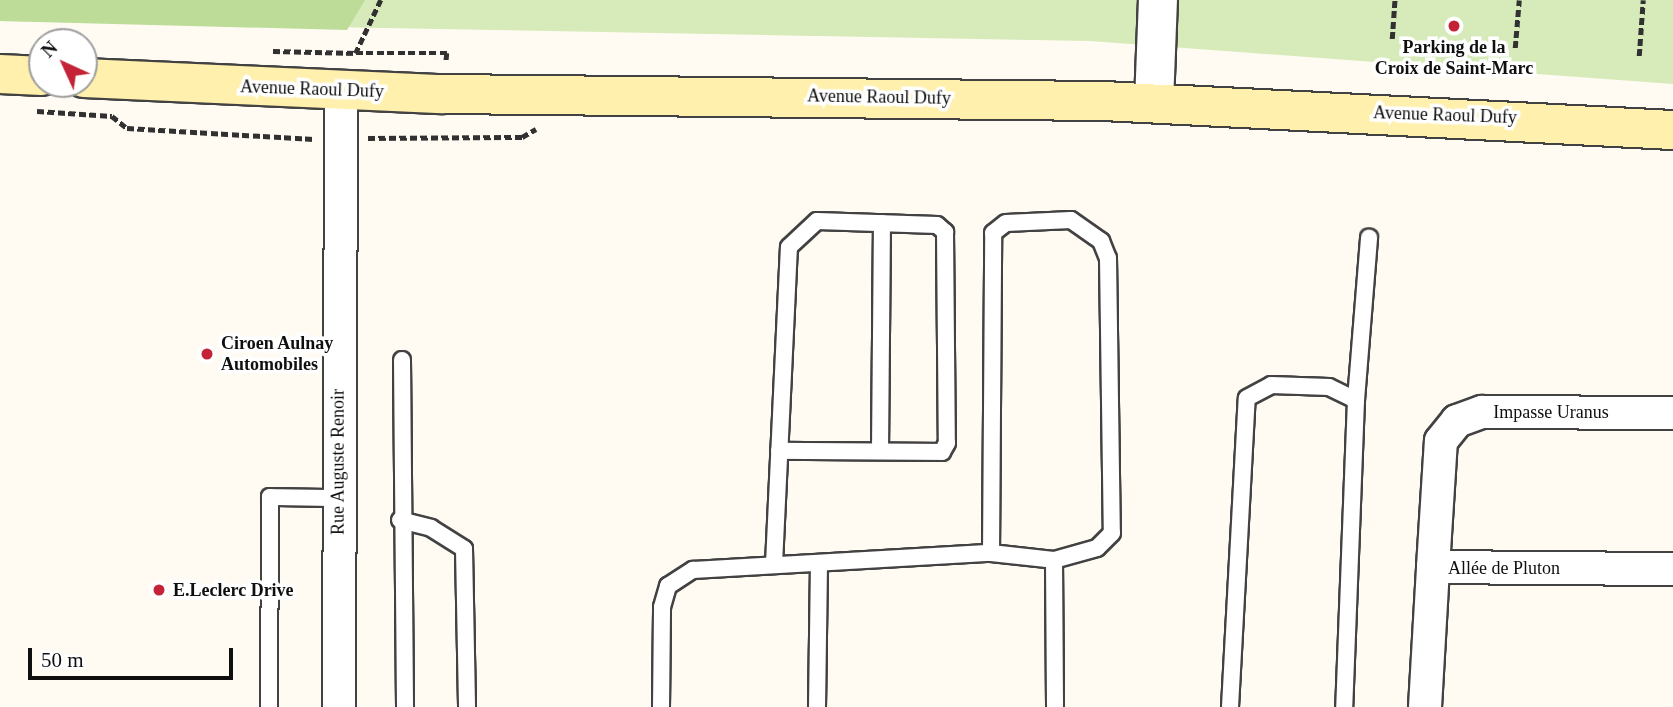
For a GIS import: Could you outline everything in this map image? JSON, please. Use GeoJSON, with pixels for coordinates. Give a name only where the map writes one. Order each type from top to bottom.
{"type":"FeatureCollection","features":[{"type":"Feature","properties":{"kind":"main road"},"geometry":{"type":"LineString","coordinates":[[0,74],[28,75]]}},
{"type":"Feature","properties":{"kind":"main road","name":"Avenue Raoul Dufy"},"geometry":{"type":"LineString","coordinates":[[98,79],[443,94],[1154,103],[1673,130]]}},
{"type":"Feature","properties":{"kind":"street"},"geometry":{"type":"LineString","coordinates":[[1154,103],[1158,0]]}},
{"type":"Feature","properties":{"kind":"street","name":"Rue Auguste Renoir"},"geometry":{"type":"LineString","coordinates":[[339,707],[337,498],[341,91]]}},
{"type":"Feature","properties":{"kind":"street","name":"Impasse Uranus"},"geometry":{"type":"LineString","coordinates":[[1433,567],[1441,441],[1457,421],[1482,412],[1673,413]]}},
{"type":"Feature","properties":{"kind":"street","name":"Allée de Pluton"},"geometry":{"type":"LineString","coordinates":[[1425,707],[1433,567],[1673,569]]}},
{"type":"Feature","properties":{"kind":"lane"},"geometry":{"type":"LineString","coordinates":[[661,707],[662,607],[668,586],[693,570],[991,553],[1054,560],[1097,548],[1112,533],[1108,258],[1101,240],[1071,220],[1006,223],[993,233],[991,553]]}},
{"type":"Feature","properties":{"kind":"lane"},"geometry":{"type":"LineString","coordinates":[[774,564],[779,451],[789,247],[817,221],[937,225],[945,232],[947,443],[942,452],[779,451]]}},
{"type":"Feature","properties":{"kind":"lane"},"geometry":{"type":"LineString","coordinates":[[880,451],[882,223]]}},
{"type":"Feature","properties":{"kind":"lane"},"geometry":{"type":"LineString","coordinates":[[1344,707],[1356,400],[1370,238]]}},
{"type":"Feature","properties":{"kind":"lane"},"geometry":{"type":"LineString","coordinates":[[402,360],[400,520],[405,707]]}},
{"type":"Feature","properties":{"kind":"lane"},"geometry":{"type":"LineString","coordinates":[[1230,707],[1248,398],[1271,385],[1297,385],[1349,391],[1356,400]]}},
{"type":"Feature","properties":{"kind":"lane"},"geometry":{"type":"LineString","coordinates":[[269,707],[271,498],[337,498]]}},
{"type":"Feature","properties":{"kind":"lane"},"geometry":{"type":"LineString","coordinates":[[400,520],[431,528],[464,550],[467,707]]}},
{"type":"Feature","properties":{"kind":"lane"},"geometry":{"type":"LineString","coordinates":[[1054,560],[1055,707]]}},
{"type":"Feature","properties":{"kind":"lane"},"geometry":{"type":"LineString","coordinates":[[817,707],[819,563]]}},
{"type":"Feature","properties":{"kind":"path"},"geometry":{"type":"LineString","coordinates":[[381,0],[356,53],[447,53],[443,94]]}},
{"type":"Feature","properties":{"kind":"path"},"geometry":{"type":"LineString","coordinates":[[1392,39],[1395,0]]}},
{"type":"Feature","properties":{"kind":"path"},"geometry":{"type":"LineString","coordinates":[[1515,48],[1519,0]]}},
{"type":"Feature","properties":{"kind":"path"},"geometry":{"type":"LineString","coordinates":[[1639,56],[1643,0]]}},
{"type":"Feature","properties":{"kind":"green space"},"geometry":{"type":"Polygon","coordinates":[[[0,0],[1673,0],[1673,84],[1090,41],[0,21],[0,0]]]}},
{"type":"Feature","properties":{"kind":"green space"},"geometry":{"type":"Polygon","coordinates":[[[0,0],[365,0],[347,30],[0,21],[0,0]]]}},
{"type":"Feature","properties":{"kind":"place","name":"Parking de la Croix de Saint-Marc"},"geometry":{"type":"Point","coordinates":[1454,26]}},
{"type":"Feature","properties":{"kind":"place","name":"Ciroen Aulnay Automobiles"},"geometry":{"type":"Point","coordinates":[207,354]}},
{"type":"Feature","properties":{"kind":"place","name":"E.Leclerc Drive"},"geometry":{"type":"Point","coordinates":[159,590]}}]}
